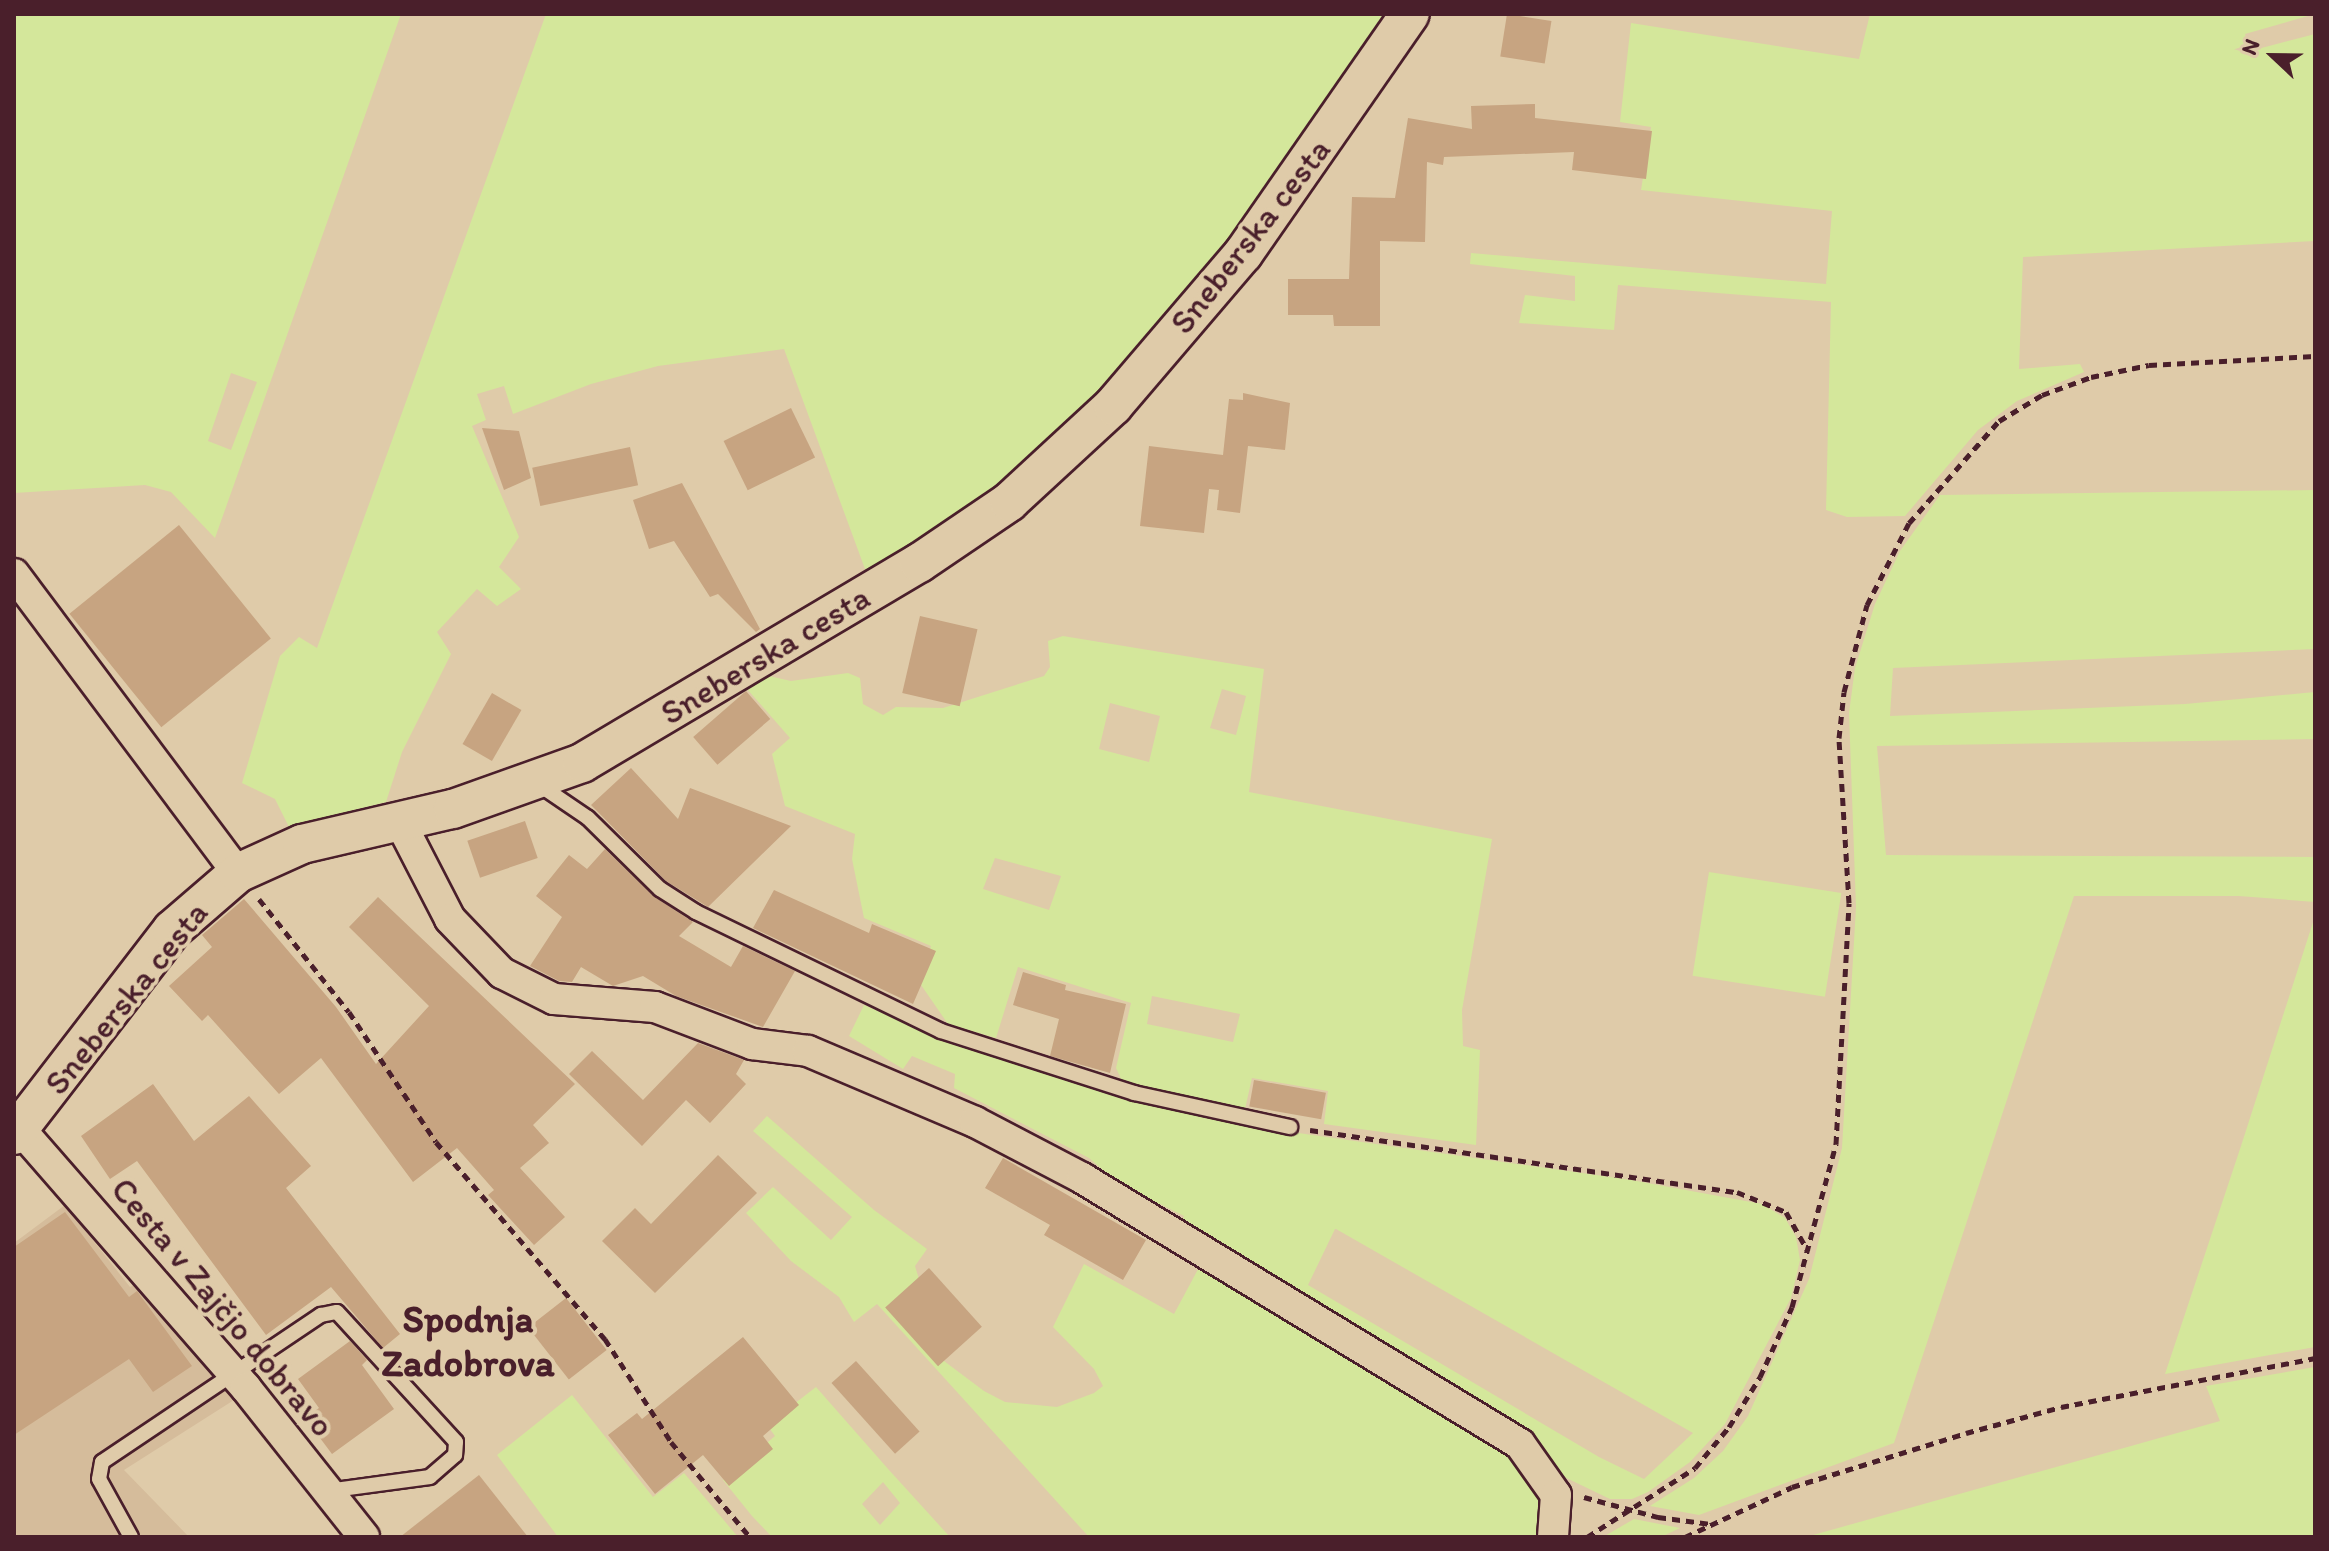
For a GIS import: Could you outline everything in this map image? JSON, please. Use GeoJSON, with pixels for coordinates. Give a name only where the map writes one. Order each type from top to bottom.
{"type":"FeatureCollection","features":[{"type":"Feature","properties":{"kind":"street","name":"Sneberska cesta"},"geometry":{"type":"LineString","coordinates":[[16,1129],[172,930],[238,873],[302,844],[536,783],[626,738],[919,563],[1043,474],[1113,406],[1243,254],[1410,14]]}},
{"type":"Feature","properties":{"kind":"street"},"geometry":{"type":"LineString","coordinates":[[14,574],[238,873]]}},
{"type":"Feature","properties":{"kind":"street"},"geometry":{"type":"LineString","coordinates":[[399,820],[450,919],[502,973],[554,999],[655,1007],[752,1044],[808,1051],[975,1122],[1082,1178],[1520,1444],[1556,1495],[1553,1537]]}},
{"type":"Feature","properties":{"kind":"street","name":"Cesta v Zajčjo dobravo"},"geometry":{"type":"LineString","coordinates":[[16,1129],[235,1375],[364,1537]]}},
{"type":"Feature","properties":{"kind":"lane"},"geometry":{"type":"LineString","coordinates":[[536,783],[588,818],[660,889],[696,912],[941,1031],[1134,1093],[1290,1127]]}},
{"type":"Feature","properties":{"kind":"lane"},"geometry":{"type":"LineString","coordinates":[[131,1537],[99,1479],[102,1462],[321,1315],[337,1312],[456,1442],[455,1455],[430,1477],[326,1491]]}},
{"type":"Feature","properties":{"kind":"path"},"geometry":{"type":"LineString","coordinates":[[1587,1537],[1695,1468],[1729,1427],[1792,1307],[1836,1144],[1849,903],[1839,738],[1844,692],[1867,605],[1909,523],[1999,421],[2042,395],[2091,377],[2149,365],[2315,356]]}},
{"type":"Feature","properties":{"kind":"path"},"geometry":{"type":"LineString","coordinates":[[238,873],[349,1012],[436,1142],[605,1339],[671,1442],[750,1537]]}},
{"type":"Feature","properties":{"kind":"path"},"geometry":{"type":"LineString","coordinates":[[1290,1127],[1737,1192],[1786,1212],[1809,1252]]}},
{"type":"Feature","properties":{"kind":"path"},"geometry":{"type":"LineString","coordinates":[[1685,1537],[1792,1487],[1966,1433],[2061,1407],[2315,1358]]}},
{"type":"Feature","properties":{"kind":"path"},"geometry":{"type":"LineString","coordinates":[[1630,1511],[1715,1524]]}},
{"type":"Feature","properties":{"kind":"shaded area"},"geometry":{"type":"Polygon","coordinates":[[[65,1205],[130,1287],[140,1282],[234,1400],[124,1470],[189,1537],[14,1537],[14,1243],[65,1205]]]}},
{"type":"Feature","properties":{"kind":"green space"},"geometry":{"type":"Polygon","coordinates":[[[14,14],[401,14],[215,538],[171,492],[145,485],[14,493],[14,14]],[[231,373],[208,441],[231,450],[257,382],[231,373]]]}},
{"type":"Feature","properties":{"kind":"green space"},"geometry":{"type":"Polygon","coordinates":[[[546,14],[1393,14],[1232,241],[1065,430],[1027,464],[875,568],[865,569],[784,349],[658,366],[591,384],[513,414],[504,386],[477,394],[486,420],[472,426],[519,537],[499,567],[521,589],[497,606],[477,589],[437,632],[451,654],[402,752],[386,802],[289,827],[275,799],[242,783],[280,656],[299,637],[317,648],[546,14]]]}},
{"type":"Feature","properties":{"kind":"green space"},"geometry":{"type":"Polygon","coordinates":[[[1870,14],[2315,14],[2245,34],[2250,51],[2315,34],[2315,241],[2023,257],[2019,369],[2080,364],[2084,372],[2017,401],[1978,430],[1905,516],[1847,517],[1826,510],[1831,302],[1618,285],[1614,330],[1519,323],[1525,295],[1575,301],[1575,276],[1470,264],[1471,253],[1826,284],[1832,211],[1641,190],[1651,127],[1620,122],[1631,23],[1859,59],[1870,14]]]}},
{"type":"Feature","properties":{"kind":"green space"},"geometry":{"type":"Polygon","coordinates":[[[2315,490],[2315,649],[1893,668],[1890,716],[2185,704],[2315,692],[2315,739],[1877,746],[1886,855],[2315,857],[2315,902],[2239,896],[2074,896],[1894,1443],[1699,1515],[1650,1506],[1694,1478],[1723,1451],[1748,1416],[1809,1279],[1842,1148],[1856,907],[1849,713],[1855,668],[1875,604],[1900,551],[1940,495],[2315,490]]]}},
{"type":"Feature","properties":{"kind":"green space"},"geometry":{"type":"Polygon","coordinates":[[[1063,636],[1264,669],[1249,792],[1492,839],[1462,1010],[1463,1046],[1480,1050],[1476,1145],[1324,1124],[1328,1091],[1252,1078],[1245,1109],[1123,1083],[1116,1068],[1131,1003],[1018,967],[996,1038],[948,1024],[919,982],[931,946],[864,918],[852,859],[855,834],[785,806],[772,754],[790,738],[747,689],[769,676],[791,681],[848,673],[860,678],[863,704],[883,715],[896,707],[943,708],[1044,676],[1050,667],[1048,641],[1063,636]],[[1222,689],[1210,728],[1236,735],[1246,696],[1222,689]],[[1110,703],[1099,749],[1149,762],[1160,716],[1110,703]],[[995,858],[983,889],[1049,910],[1061,876],[995,858]],[[1152,996],[1147,1024],[1233,1042],[1240,1014],[1152,996]]]}},
{"type":"Feature","properties":{"kind":"green space"},"geometry":{"type":"Polygon","coordinates":[[[1709,872],[1841,893],[1825,997],[1693,976],[1709,872]]]}},
{"type":"Feature","properties":{"kind":"green space"},"geometry":{"type":"Polygon","coordinates":[[[2315,916],[2315,1347],[2165,1374],[2241,1146],[2315,916]]]}},
{"type":"Feature","properties":{"kind":"green space"},"geometry":{"type":"Polygon","coordinates":[[[864,1005],[942,1039],[1139,1102],[1249,1126],[1631,1180],[1762,1204],[1785,1218],[1796,1237],[1800,1260],[1791,1298],[1725,1424],[1690,1462],[1648,1492],[1632,1499],[1610,1499],[1556,1473],[1180,1228],[1184,1216],[1160,1204],[1155,1214],[1089,1158],[954,1088],[955,1074],[912,1056],[903,1069],[849,1036],[864,1005]],[[1335,1229],[1308,1285],[1599,1457],[1644,1479],[1693,1433],[1335,1229]]]}},
{"type":"Feature","properties":{"kind":"green space"},"geometry":{"type":"Polygon","coordinates":[[[767,1116],[874,1210],[927,1249],[915,1266],[944,1361],[984,1391],[1005,1402],[1057,1407],[1094,1393],[1103,1386],[1094,1369],[1053,1327],[1084,1264],[1174,1314],[1203,1260],[1463,1415],[1539,1481],[1545,1537],[1089,1537],[877,1304],[854,1322],[839,1297],[791,1261],[746,1213],[773,1187],[831,1240],[852,1217],[753,1131],[767,1116]]]}},
{"type":"Feature","properties":{"kind":"green space"},"geometry":{"type":"Polygon","coordinates":[[[2315,1367],[2315,1537],[1806,1537],[2220,1421],[2206,1386],[2315,1367]]]}},
{"type":"Feature","properties":{"kind":"green space"},"geometry":{"type":"Polygon","coordinates":[[[816,1387],[950,1537],[772,1537],[723,1480],[775,1436],[767,1425],[816,1387]],[[883,1482],[862,1504],[880,1525],[900,1503],[883,1482]]]}},
{"type":"Feature","properties":{"kind":"green space"},"geometry":{"type":"Polygon","coordinates":[[[572,1395],[653,1497],[684,1473],[738,1537],[558,1537],[497,1455],[572,1395]]]}},
{"type":"Feature","properties":{"kind":"green space"},"geometry":{"type":"Polygon","coordinates":[[[1634,1519],[1680,1528],[1661,1537],[1603,1537],[1634,1519]]]}},
{"type":"Feature","properties":{"kind":"building"},"geometry":{"type":"Polygon","coordinates":[[[1507,14],[1551,21],[1545,64],[1500,56],[1507,14]]]}},
{"type":"Feature","properties":{"kind":"building"},"geometry":{"type":"Polygon","coordinates":[[[1535,104],[1535,118],[1652,131],[1646,179],[1572,170],[1574,152],[1444,157],[1443,165],[1427,162],[1425,242],[1380,241],[1380,326],[1334,326],[1333,315],[1288,315],[1288,279],[1349,279],[1352,197],[1395,198],[1408,118],[1472,129],[1471,106],[1535,104]]]}},
{"type":"Feature","properties":{"kind":"building"},"geometry":{"type":"Polygon","coordinates":[[[1243,393],[1290,403],[1285,450],[1248,446],[1240,513],[1217,510],[1219,490],[1209,489],[1204,533],[1140,526],[1149,446],[1223,455],[1229,399],[1243,400],[1243,393]]]}},
{"type":"Feature","properties":{"kind":"building"},"geometry":{"type":"Polygon","coordinates":[[[791,408],[815,457],[748,490],[724,441],[791,408]]]}},
{"type":"Feature","properties":{"kind":"building"},"geometry":{"type":"Polygon","coordinates":[[[482,428],[519,431],[531,478],[504,490],[482,428]]]}},
{"type":"Feature","properties":{"kind":"building"},"geometry":{"type":"Polygon","coordinates":[[[630,447],[638,485],[540,506],[532,468],[630,447]]]}},
{"type":"Feature","properties":{"kind":"building"},"geometry":{"type":"Polygon","coordinates":[[[682,483],[760,629],[756,632],[718,594],[710,597],[674,541],[649,549],[633,500],[682,483]]]}},
{"type":"Feature","properties":{"kind":"building"},"geometry":{"type":"Polygon","coordinates":[[[179,525],[271,638],[161,727],[69,614],[179,525]]]}},
{"type":"Feature","properties":{"kind":"building"},"geometry":{"type":"Polygon","coordinates":[[[920,616],[977,629],[960,706],[902,693],[920,616]]]}},
{"type":"Feature","properties":{"kind":"building"},"geometry":{"type":"Polygon","coordinates":[[[746,691],[770,719],[717,765],[693,737],[746,691]]]}},
{"type":"Feature","properties":{"kind":"building"},"geometry":{"type":"Polygon","coordinates":[[[492,693],[521,710],[492,761],[462,744],[492,693]]]}},
{"type":"Feature","properties":{"kind":"building"},"geometry":{"type":"Polygon","coordinates":[[[631,768],[678,819],[690,788],[791,826],[708,907],[666,881],[591,805],[631,768]]]}},
{"type":"Feature","properties":{"kind":"building"},"geometry":{"type":"Polygon","coordinates":[[[525,821],[538,858],[480,878],[467,841],[525,821]]]}},
{"type":"Feature","properties":{"kind":"building"},"geometry":{"type":"Polygon","coordinates":[[[605,849],[653,896],[693,922],[679,936],[731,967],[743,946],[795,971],[763,1027],[676,996],[643,976],[613,986],[581,967],[572,982],[559,981],[530,966],[562,917],[536,896],[569,855],[587,869],[605,849]]]}},
{"type":"Feature","properties":{"kind":"building"},"geometry":{"type":"Polygon","coordinates":[[[774,890],[869,933],[872,924],[936,951],[913,1004],[753,928],[774,890]]]}},
{"type":"Feature","properties":{"kind":"building"},"geometry":{"type":"Polygon","coordinates":[[[378,897],[575,1084],[533,1125],[549,1143],[520,1168],[565,1217],[534,1245],[488,1195],[494,1190],[457,1148],[413,1182],[321,1058],[279,1094],[208,1015],[202,1021],[169,986],[212,947],[202,935],[244,899],[336,1007],[376,1064],[429,1006],[349,927],[378,897]]]}},
{"type":"Feature","properties":{"kind":"building"},"geometry":{"type":"Polygon","coordinates":[[[1023,972],[1066,985],[1065,990],[1126,1004],[1110,1073],[1050,1056],[1059,1019],[1013,1005],[1023,972]]]}},
{"type":"Feature","properties":{"kind":"building"},"geometry":{"type":"Polygon","coordinates":[[[698,1043],[744,1060],[736,1074],[746,1084],[710,1123],[686,1100],[642,1146],[569,1074],[592,1051],[643,1100],[698,1043]]]}},
{"type":"Feature","properties":{"kind":"building"},"geometry":{"type":"Polygon","coordinates":[[[1254,1080],[1326,1093],[1321,1119],[1249,1107],[1254,1080]]]}},
{"type":"Feature","properties":{"kind":"building"},"geometry":{"type":"Polygon","coordinates":[[[153,1084],[194,1141],[249,1096],[311,1166],[286,1188],[400,1334],[383,1348],[331,1287],[266,1335],[137,1161],[110,1179],[81,1136],[153,1084]]]}},
{"type":"Feature","properties":{"kind":"building"},"geometry":{"type":"Polygon","coordinates":[[[718,1155],[757,1193],[655,1293],[602,1241],[635,1208],[651,1224],[718,1155]]]}},
{"type":"Feature","properties":{"kind":"building"},"geometry":{"type":"Polygon","coordinates":[[[1003,1158],[1146,1240],[1123,1280],[1044,1235],[1050,1225],[985,1188],[1003,1158]]]}},
{"type":"Feature","properties":{"kind":"building"},"geometry":{"type":"Polygon","coordinates":[[[65,1212],[129,1297],[137,1291],[192,1366],[153,1392],[129,1359],[14,1435],[14,1247],[65,1212]]]}},
{"type":"Feature","properties":{"kind":"building"},"geometry":{"type":"Polygon","coordinates":[[[929,1268],[982,1327],[938,1366],[885,1307],[929,1268]]]}},
{"type":"Feature","properties":{"kind":"building"},"geometry":{"type":"Polygon","coordinates":[[[566,1298],[607,1350],[569,1380],[528,1328],[566,1298]]]}},
{"type":"Feature","properties":{"kind":"building"},"geometry":{"type":"Polygon","coordinates":[[[743,1337],[799,1405],[763,1436],[773,1449],[729,1486],[703,1455],[655,1494],[608,1435],[637,1413],[642,1419],[743,1337]]]}},
{"type":"Feature","properties":{"kind":"building"},"geometry":{"type":"Polygon","coordinates":[[[350,1341],[367,1360],[362,1365],[394,1409],[332,1454],[305,1418],[319,1408],[298,1379],[350,1341]]]}},
{"type":"Feature","properties":{"kind":"building"},"geometry":{"type":"Polygon","coordinates":[[[856,1361],[920,1432],[895,1454],[831,1383],[856,1361]]]}},
{"type":"Feature","properties":{"kind":"building"},"geometry":{"type":"Polygon","coordinates":[[[479,1475],[528,1537],[400,1537],[479,1475]]]}},
{"type":"Feature","properties":{"kind":"district","name":"Spodnja Zadobrova"},"geometry":{"type":"Point","coordinates":[468,1342]}}]}
